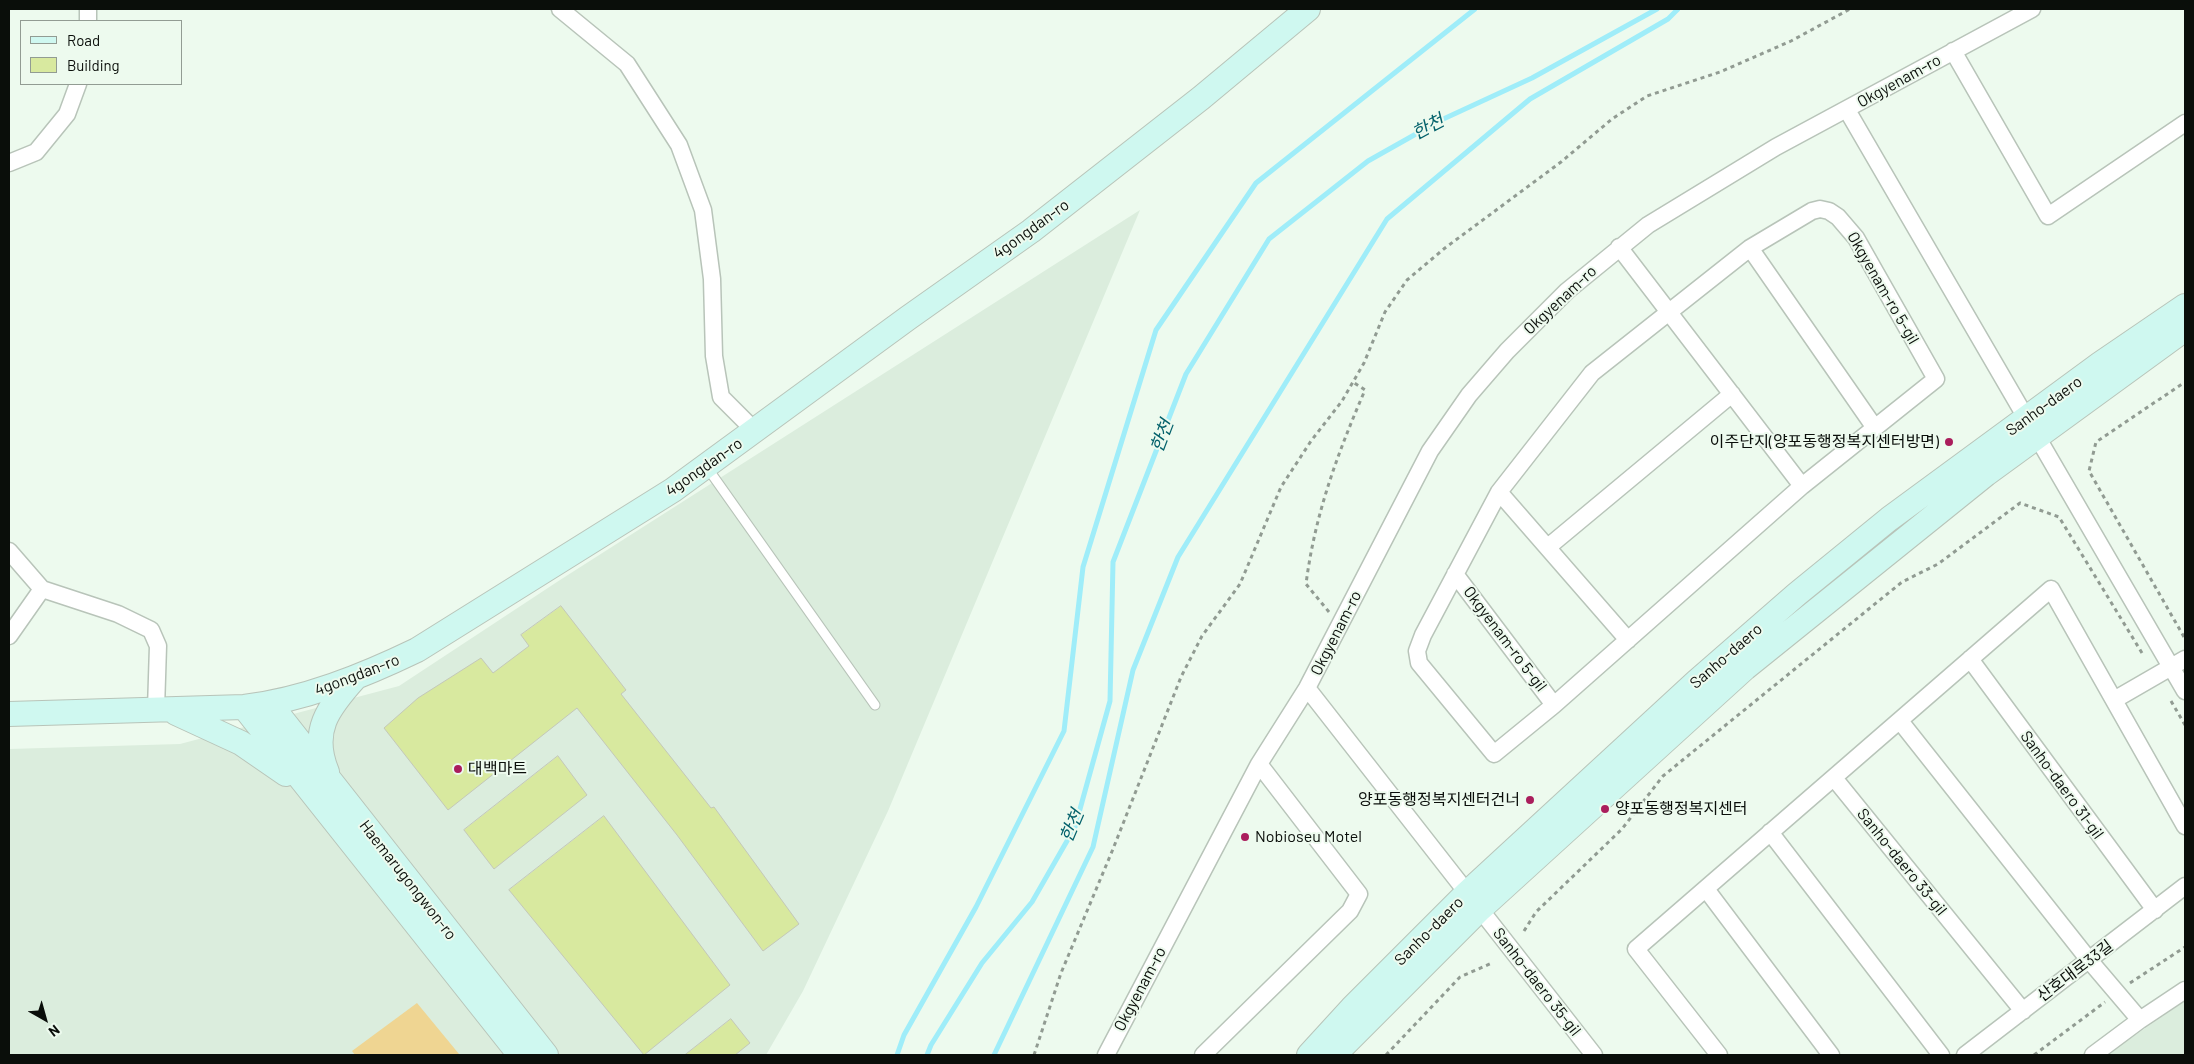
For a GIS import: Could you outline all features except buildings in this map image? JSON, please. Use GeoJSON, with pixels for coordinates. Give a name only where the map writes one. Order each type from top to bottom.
{"type":"FeatureCollection","features":[{"type":"Feature","properties":{"kind":"street"},"geometry":{"type":"LineString","coordinates":[[560,9],[627,64],[679,145],[703,210],[712,279],[714,356],[721,398],[755,430]]}},
{"type":"Feature","properties":{"kind":"street","name":"4gongdan-ro"},"geometry":{"type":"LineString","coordinates":[[9,714],[244,708],[270,704],[381,668],[417,650],[665,495],[706,466],[1046,219],[1202,98],[1308,9]]}},
{"type":"Feature","properties":{"kind":"street","name":"Okgyenam-ro"},"geometry":{"type":"LineString","coordinates":[[1106,1055],[1259,764],[1308,688],[1430,451],[1469,395],[1507,351],[1567,291],[1648,225],[1717,181],[2032,9]]}},
{"type":"Feature","properties":{"kind":"street","name":"Okgyenam-ro"},"geometry":{"type":"LineString","coordinates":[[1953,51],[2048,216],[2185,123]]}},
{"type":"Feature","properties":{"kind":"street"},"geometry":{"type":"LineString","coordinates":[[9,163],[36,152],[67,114],[78,85]]}},
{"type":"Feature","properties":{"kind":"street"},"geometry":{"type":"LineString","coordinates":[[1847,110],[2032,427],[2178,663],[2185,691]]}},
{"type":"Feature","properties":{"kind":"street","name":"Okgyenam-ro 5-gil"},"geometry":{"type":"LineString","coordinates":[[1820,209],[1829,211],[1838,217],[1856,238],[1936,379],[1802,486],[1628,640],[1494,754],[1419,663],[1417,651],[1423,635],[1499,492],[1592,373],[1750,248],[1820,209]]}},
{"type":"Feature","properties":{"kind":"street"},"geometry":{"type":"LineString","coordinates":[[1619,247],[1802,486]]}},
{"type":"Feature","properties":{"kind":"street"},"geometry":{"type":"LineString","coordinates":[[1750,248],[1875,428]]}},
{"type":"Feature","properties":{"kind":"street"},"geometry":{"type":"LineString","coordinates":[[2032,427],[2064,382],[2185,288]]}},
{"type":"Feature","properties":{"kind":"street","name":"Sanho-daero"},"geometry":{"type":"LineString","coordinates":[[2032,427],[2100,364],[2185,306]]}},
{"type":"Feature","properties":{"kind":"street","name":"Sanho-daero"},"geometry":{"type":"LineString","coordinates":[[1334,1055],[1474,901],[1696,682],[1797,594],[1889,519],[2032,427],[2134,365],[2185,329]]}},
{"type":"Feature","properties":{"kind":"street"},"geometry":{"type":"LineString","coordinates":[[2134,365],[2185,346]]}},
{"type":"Feature","properties":{"kind":"street"},"geometry":{"type":"LineString","coordinates":[[1548,547],[1732,394]]}},
{"type":"Feature","properties":{"kind":"street"},"geometry":{"type":"LineString","coordinates":[[1499,492],[1628,640]]}},
{"type":"Feature","properties":{"kind":"street"},"geometry":{"type":"LineString","coordinates":[[9,551],[42,589],[118,614],[151,630],[158,646],[162,709],[206,725],[241,742],[322,788]]}},
{"type":"Feature","properties":{"kind":"street","name":"Okgyenam-ro 5-gil"},"geometry":{"type":"LineString","coordinates":[[1455,574],[1554,704]]}},
{"type":"Feature","properties":{"kind":"street"},"geometry":{"type":"LineString","coordinates":[[9,636],[42,589]]}},
{"type":"Feature","properties":{"kind":"street"},"geometry":{"type":"LineString","coordinates":[[1719,1055],[1636,949],[2051,589],[2185,826]]}},
{"type":"Feature","properties":{"kind":"street","name":"Sanho-daero 31-gil"},"geometry":{"type":"LineString","coordinates":[[1970,659],[2155,910]]}},
{"type":"Feature","properties":{"kind":"street"},"geometry":{"type":"LineString","coordinates":[[2114,700],[2178,663]]}},
{"type":"Feature","properties":{"kind":"street"},"geometry":{"type":"LineString","coordinates":[[322,788],[320,736],[324,719],[336,699],[355,677]]}},
{"type":"Feature","properties":{"kind":"street","name":"Okgyenam-ro"},"geometry":{"type":"LineString","coordinates":[[1308,688],[1474,901]]}},
{"type":"Feature","properties":{"kind":"street","name":"Haemarugongwon-ro"},"geometry":{"type":"LineString","coordinates":[[270,704],[322,788],[520,1055]]}},
{"type":"Feature","properties":{"kind":"street","name":"Haemarugongwon-ro"},"geometry":{"type":"LineString","coordinates":[[244,708],[322,788],[546,1055]]}},
{"type":"Feature","properties":{"kind":"street"},"geometry":{"type":"LineString","coordinates":[[1900,720],[2089,960],[2140,1020]]}},
{"type":"Feature","properties":{"kind":"street"},"geometry":{"type":"LineString","coordinates":[[1203,1055],[1350,911],[1359,894],[1259,764]]}},
{"type":"Feature","properties":{"kind":"street","name":"Sanho-daero 33-gil"},"geometry":{"type":"LineString","coordinates":[[1834,778],[2023,1011]]}},
{"type":"Feature","properties":{"kind":"street"},"geometry":{"type":"LineString","coordinates":[[1770,832],[1941,1055]]}},
{"type":"Feature","properties":{"kind":"street","name":"산호대로33길"},"geometry":{"type":"LineString","coordinates":[[1964,1055],[2185,886]]}},
{"type":"Feature","properties":{"kind":"street"},"geometry":{"type":"LineString","coordinates":[[1706,889],[1831,1055]]}},
{"type":"Feature","properties":{"kind":"street","name":"Sanho-daero"},"geometry":{"type":"LineString","coordinates":[[1309,1055],[1352,1008],[1474,901]]}},
{"type":"Feature","properties":{"kind":"street","name":"Sanho-daero 35-gil"},"geometry":{"type":"LineString","coordinates":[[1474,901],[1594,1055]]}},
{"type":"Feature","properties":{"kind":"street"},"geometry":{"type":"LineString","coordinates":[[2093,1055],[2185,990]]}},
{"type":"Feature","properties":{"kind":"lane"},"geometry":{"type":"LineString","coordinates":[[706,466],[875,704]]}},
{"type":"Feature","properties":{"kind":"path"},"geometry":{"type":"LineString","coordinates":[[1034,1055],[1061,973],[1113,849],[1181,677],[1202,636],[1240,584],[1281,487],[1311,441],[1342,401],[1364,363],[1385,312],[1407,280],[1445,248],[1561,162],[1612,119],[1647,96],[1720,72],[1774,48],[1850,9]]}},
{"type":"Feature","properties":{"kind":"path"},"geometry":{"type":"LineString","coordinates":[[1340,625],[1306,584],[1310,547],[1335,460],[1365,390],[1353,382]]}},
{"type":"Feature","properties":{"kind":"path"},"geometry":{"type":"LineString","coordinates":[[2184,638],[2089,470],[2096,442],[2185,382]]}},
{"type":"Feature","properties":{"kind":"path"},"geometry":{"type":"LineString","coordinates":[[1524,931],[1536,912],[1622,829],[1663,776],[1902,582],[1938,564],[2020,503],[2059,517],[2144,656]]}},
{"type":"Feature","properties":{"kind":"path"},"geometry":{"type":"LineString","coordinates":[[2168,696],[2185,725]]}},
{"type":"Feature","properties":{"kind":"path"},"geometry":{"type":"LineString","coordinates":[[2130,983],[2185,947]]}},
{"type":"Feature","properties":{"kind":"path"},"geometry":{"type":"LineString","coordinates":[[1386,1055],[1460,977],[1492,963]]}},
{"type":"Feature","properties":{"kind":"path"},"geometry":{"type":"LineString","coordinates":[[2034,1055],[2106,1002]]}},
{"type":"Feature","properties":{"kind":"shaded area"},"geometry":{"type":"Polygon","coordinates":[[[1140,210],[888,811],[803,991],[766,1055],[9,1055],[9,749],[180,744],[399,686],[560,580],[1140,210]]]}},
{"type":"Feature","properties":{"kind":"shaded area"},"geometry":{"type":"Polygon","coordinates":[[[2185,1001],[2185,1055],[2107,1055],[2112,1051],[2185,1001]]]}},
{"type":"Feature","properties":{"kind":"shaded area"},"geometry":{"type":"Polygon","coordinates":[[[417,1003],[459,1054],[355,1055],[352,1051],[417,1003]]]}},
{"type":"Feature","properties":{"kind":"waterway"},"geometry":{"type":"LineString","coordinates":[[897,1055],[904,1035],[976,907],[1064,731],[1083,567],[1156,330],[1256,183],[1475,9]]}},
{"type":"Feature","properties":{"kind":"waterway","name":"한천"},"geometry":{"type":"LineString","coordinates":[[927,1055],[931,1045],[982,963],[1032,902],[1075,827],[1110,701],[1113,562],[1186,374],[1269,239],[1368,161],[1439,121],[1532,78],[1657,9]]}},
{"type":"Feature","properties":{"kind":"waterway"},"geometry":{"type":"LineString","coordinates":[[994,1055],[1093,847],[1133,670],[1178,557],[1387,219],[1530,99],[1668,19],[1678,9]]}},
{"type":"Feature","properties":{"kind":"place","name":"이주단지(양포동행정복지센터방면)"},"geometry":{"type":"Point","coordinates":[1949,442]}},
{"type":"Feature","properties":{"kind":"place","name":"대백마트"},"geometry":{"type":"Point","coordinates":[458,769]}},
{"type":"Feature","properties":{"kind":"place","name":"양포동행정복지센터건너"},"geometry":{"type":"Point","coordinates":[1530,800]}},
{"type":"Feature","properties":{"kind":"place","name":"양포동행정복지센터"},"geometry":{"type":"Point","coordinates":[1605,809]}},
{"type":"Feature","properties":{"kind":"place","name":"Nobioseu Motel"},"geometry":{"type":"Point","coordinates":[1245,837]}}]}
